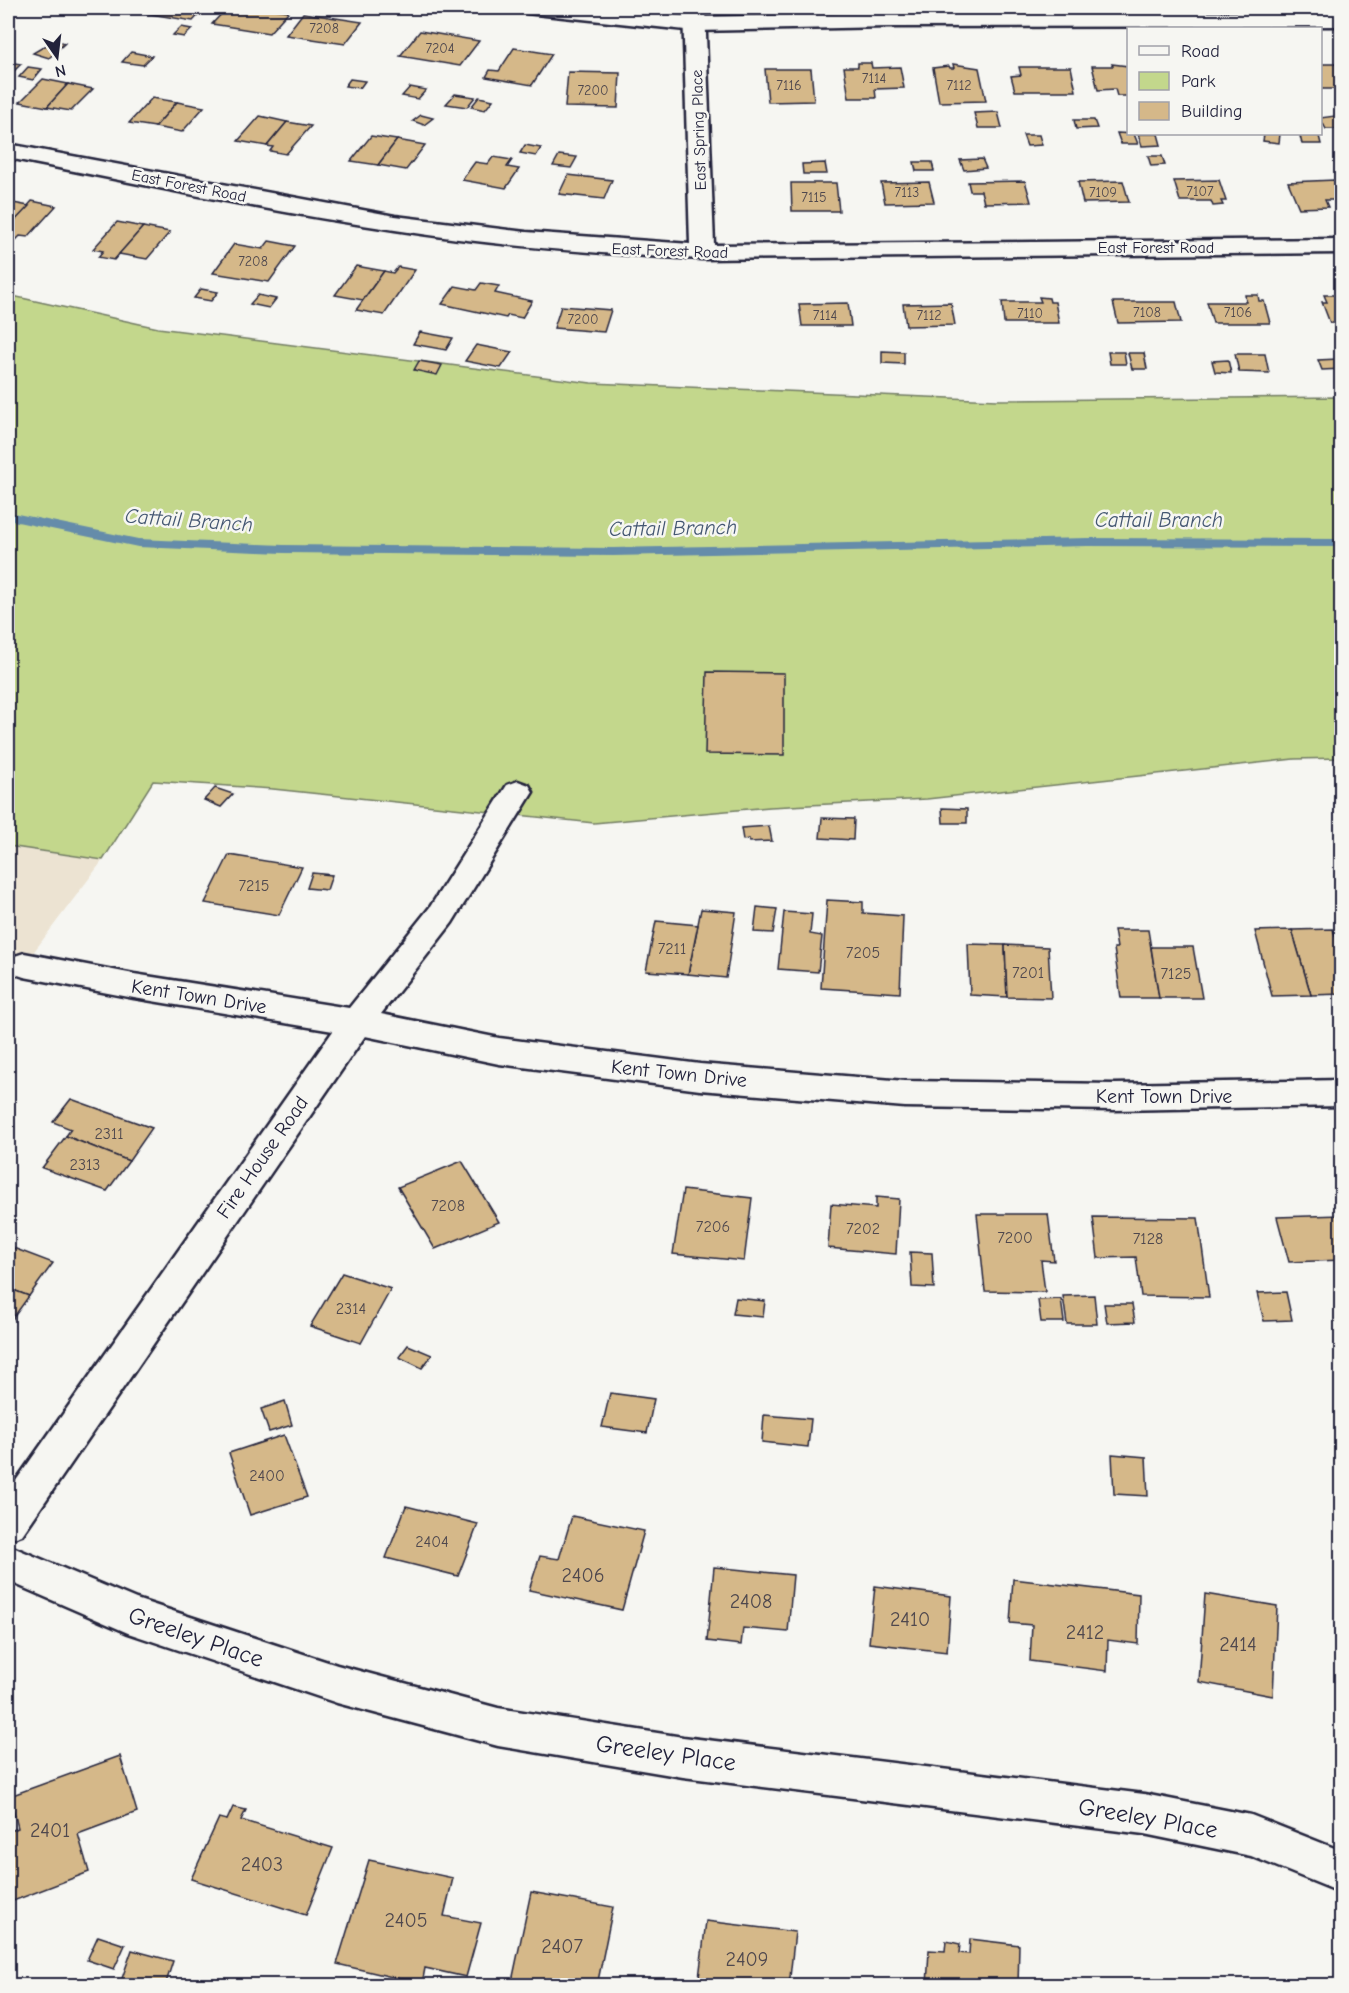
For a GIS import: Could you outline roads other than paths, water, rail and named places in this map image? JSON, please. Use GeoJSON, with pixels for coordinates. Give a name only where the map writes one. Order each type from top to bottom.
{"type":"FeatureCollection","features":[{"type":"Feature","properties":{"kind":"street"},"geometry":{"type":"LineString","coordinates":[[536,8],[694,16],[888,20],[1341,19]]}},
{"type":"Feature","properties":{"kind":"street","name":"East Spring Place"},"geometry":{"type":"LineString","coordinates":[[694,16],[702,252]]}},
{"type":"Feature","properties":{"kind":"street","name":"East Forest Road"},"geometry":{"type":"LineString","coordinates":[[8,151],[363,218],[543,241],[702,252],[1341,246]]}},
{"type":"Feature","properties":{"kind":"street","name":"Fire House Road"},"geometry":{"type":"LineString","coordinates":[[8,1522],[357,1022],[441,915],[518,792]]}},
{"type":"Feature","properties":{"kind":"street","name":"Kent Town Drive"},"geometry":{"type":"LineString","coordinates":[[24,965],[134,986],[357,1022],[499,1050],[700,1077],[905,1094],[1115,1097],[1341,1094]]}},
{"type":"Feature","properties":{"kind":"street","name":"Greeley Place"},"geometry":{"type":"LineString","coordinates":[[8,1563],[128,1615],[337,1684],[498,1727],[683,1757],[1144,1814],[1251,1836],[1341,1872]]}},
{"type":"Feature","properties":{"kind":"waterway","name":"Cattail Branch"},"geometry":{"type":"LineString","coordinates":[[8,516],[138,543],[283,549],[613,552],[1087,542],[1342,543]]}}]}
